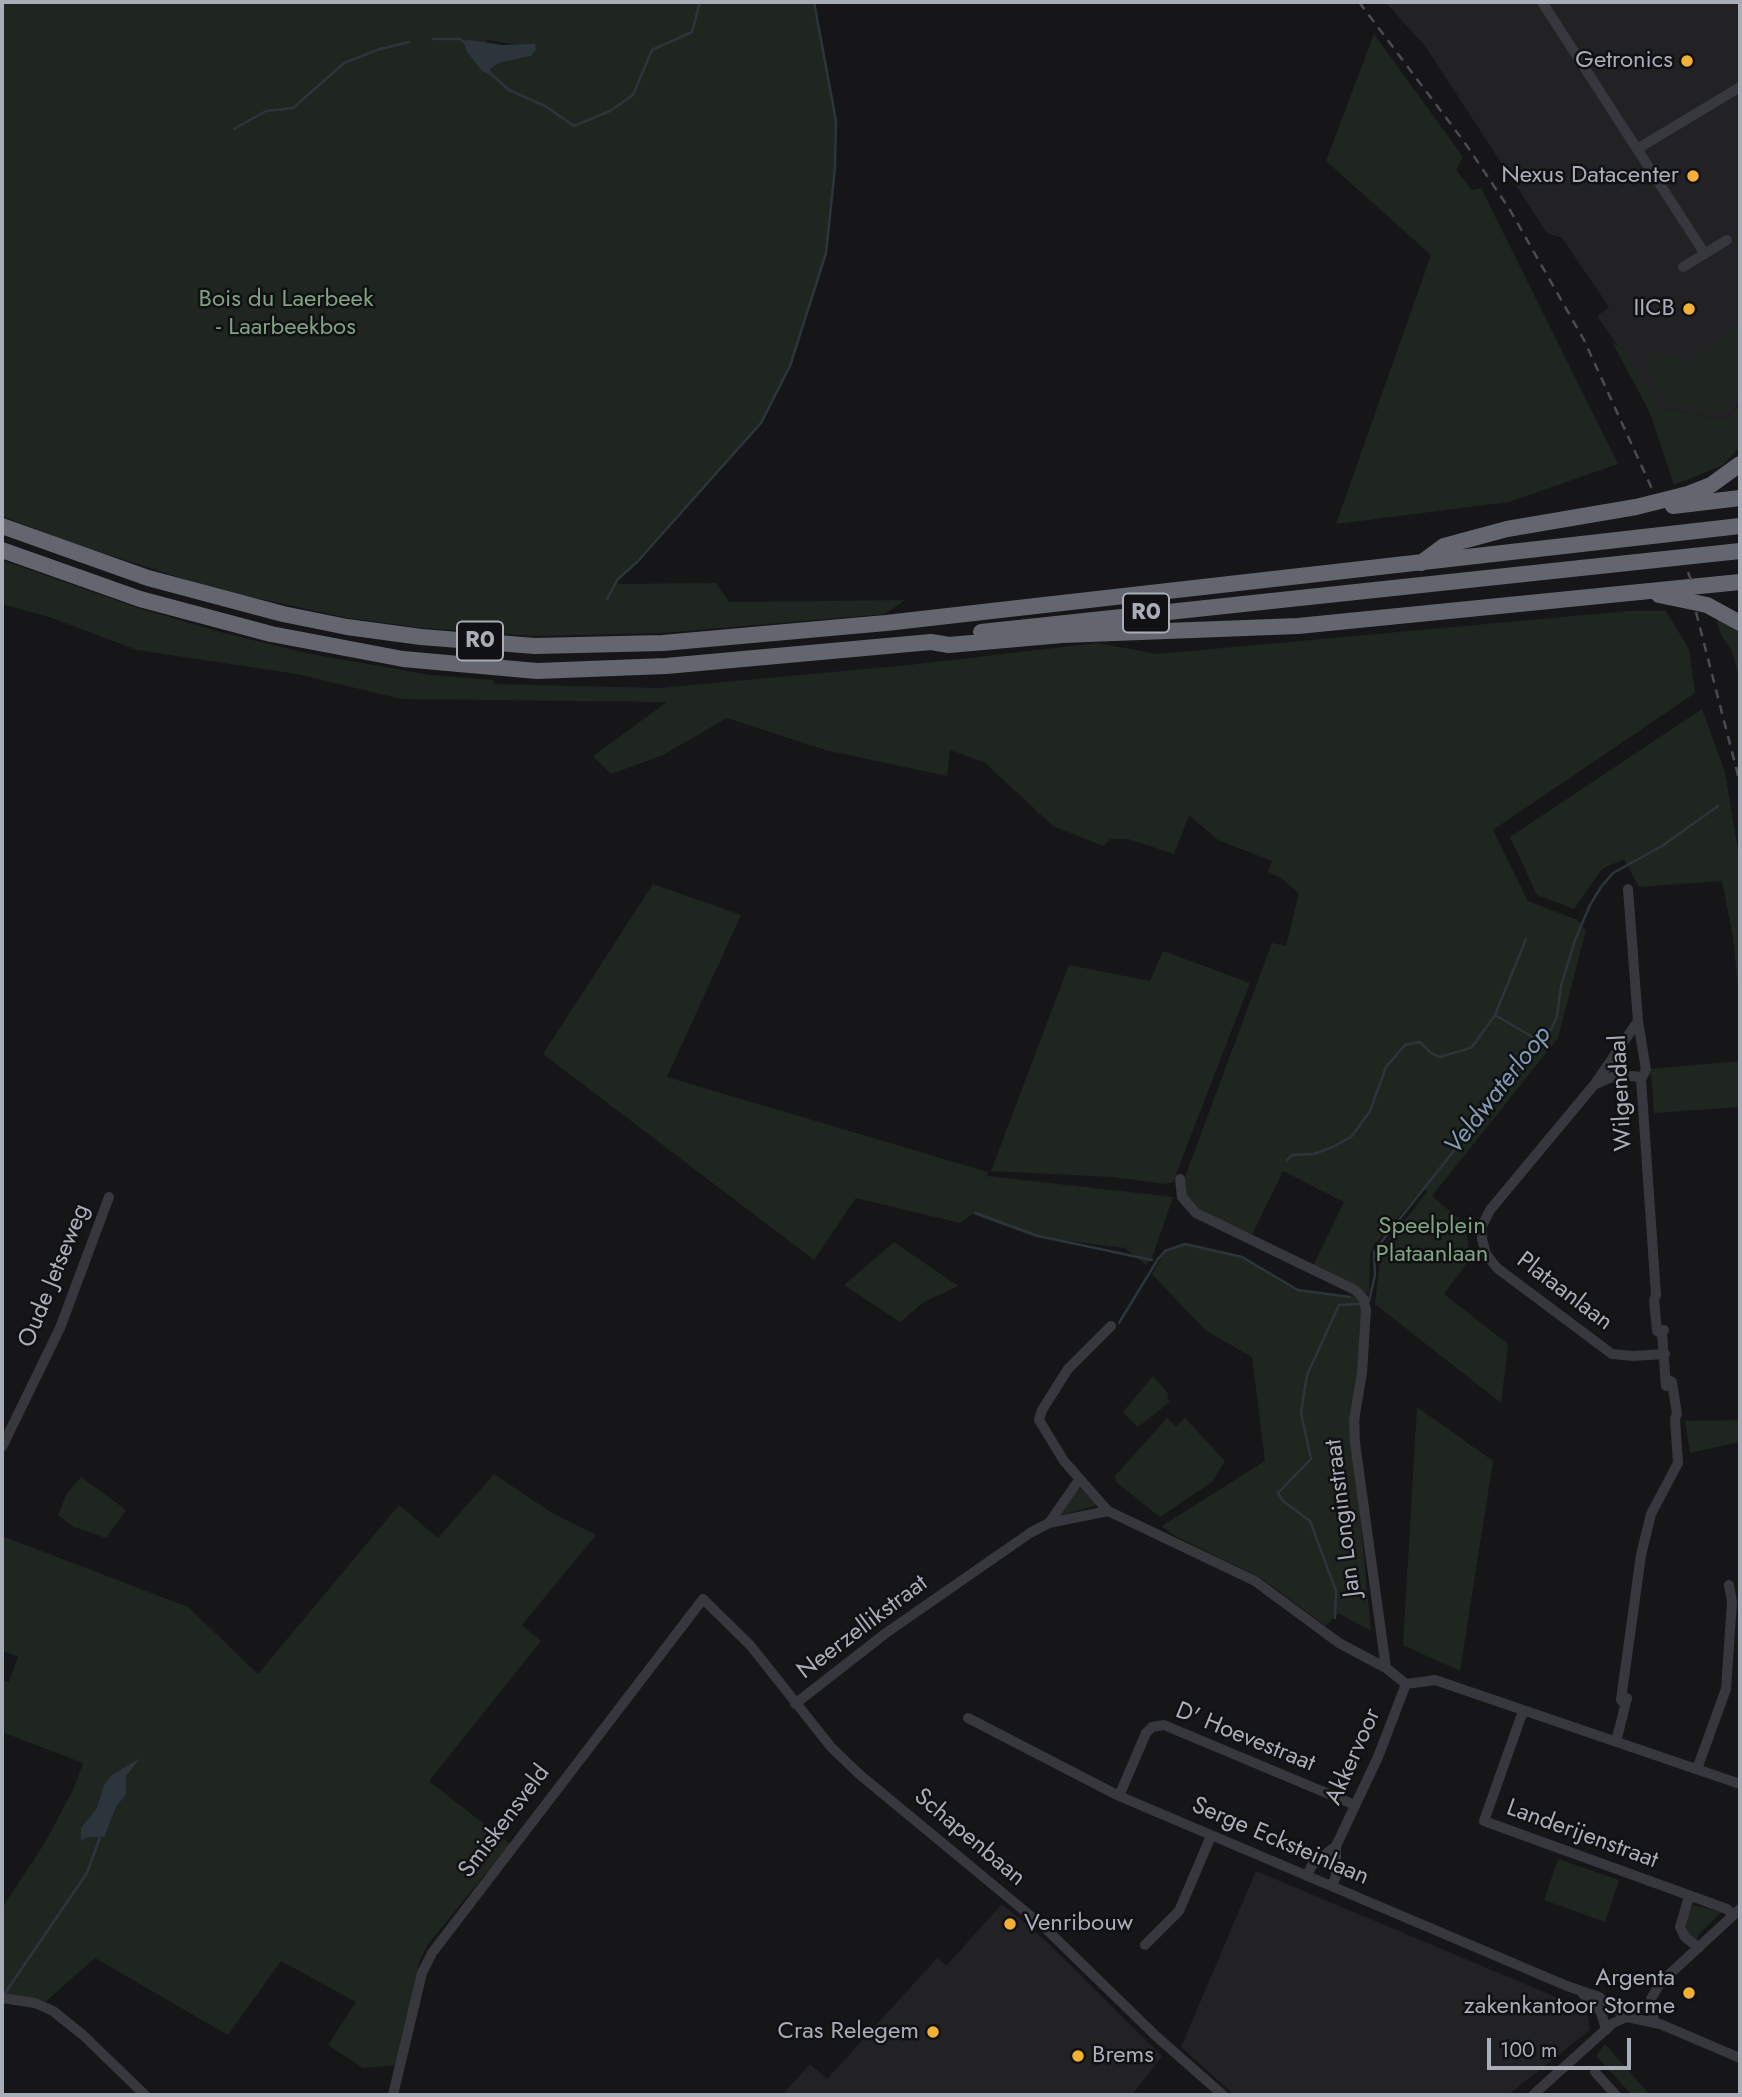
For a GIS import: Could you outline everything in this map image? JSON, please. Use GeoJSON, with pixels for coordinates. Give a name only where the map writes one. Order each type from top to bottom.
{"type":"FeatureCollection","features":[{"type":"Feature","properties":{"kind":"highway"},"geometry":{"type":"LineString","coordinates":[[1421,563],[1444,546],[1457,542],[1576,516],[1636,508],[1688,494],[1712,485],[1740,464]]}},
{"type":"Feature","properties":{"kind":"highway"},"geometry":{"type":"LineString","coordinates":[[1636,508],[1650,509],[1740,498]]}},
{"type":"Feature","properties":{"kind":"highway","name":"R0"},"geometry":{"type":"LineString","coordinates":[[2,526],[148,578],[283,614],[347,627],[421,637],[535,646],[663,643],[886,623],[1740,526]]}},
{"type":"Feature","properties":{"kind":"highway","name":"R0"},"geometry":{"type":"LineString","coordinates":[[2,550],[140,599],[208,619],[403,659],[537,671],[666,666],[931,642],[948,636],[1021,627],[1740,551]]}},
{"type":"Feature","properties":{"kind":"highway"},"geometry":{"type":"LineString","coordinates":[[931,642],[949,645],[1062,635],[1258,629],[1740,582]]}},
{"type":"Feature","properties":{"kind":"highway"},"geometry":{"type":"LineString","coordinates":[[1650,592],[1669,599],[1707,605],[1740,623]]}},
{"type":"Feature","properties":{"kind":"street"},"geometry":{"type":"LineString","coordinates":[[1542,2],[1705,254]]}},
{"type":"Feature","properties":{"kind":"street"},"geometry":{"type":"LineString","coordinates":[[1637,149],[1740,87]]}},
{"type":"Feature","properties":{"kind":"street"},"geometry":{"type":"LineString","coordinates":[[1683,267],[1727,240]]}},
{"type":"Feature","properties":{"kind":"street","name":"Wilgendaal"},"geometry":{"type":"LineString","coordinates":[[1616,1742],[1624,1703],[1621,1700],[1647,1528],[1657,1498],[1678,1463],[1675,1418],[1669,1404],[1661,1299],[1656,1295],[1641,1079],[1646,1070],[1637,1021],[1628,889]]}},
{"type":"Feature","properties":{"kind":"street","name":"Plataanlaan"},"geometry":{"type":"LineString","coordinates":[[1637,1021],[1594,1085],[1490,1210],[1482,1226],[1483,1246],[1497,1268],[1612,1354],[1665,1354]]}},
{"type":"Feature","properties":{"kind":"street"},"geometry":{"type":"LineString","coordinates":[[1594,1085],[1612,1077],[1635,1076],[1641,1079]]}},
{"type":"Feature","properties":{"kind":"street","name":"Jan Longinstraat"},"geometry":{"type":"LineString","coordinates":[[1180,1178],[1182,1197],[1196,1213],[1355,1290],[1363,1298],[1366,1310],[1362,1373],[1354,1420],[1355,1443],[1386,1668]]}},
{"type":"Feature","properties":{"kind":"street","name":"Oude Jetseweg"},"geometry":{"type":"LineString","coordinates":[[2,1447],[60,1328],[109,1196]]}},
{"type":"Feature","properties":{"kind":"street","name":"Jan Longinstraat"},"geometry":{"type":"LineString","coordinates":[[1111,1326],[1068,1369],[1042,1410],[1039,1420],[1047,1438],[1079,1480],[1108,1511],[1255,1581],[1339,1643],[1386,1668],[1406,1684]]}},
{"type":"Feature","properties":{"kind":"street"},"geometry":{"type":"LineString","coordinates":[[1049,1523],[1079,1480]]}},
{"type":"Feature","properties":{"kind":"street"},"geometry":{"type":"LineString","coordinates":[[1049,1523],[1108,1511]]}},
{"type":"Feature","properties":{"kind":"street","name":"Neerzellikstraat"},"geometry":{"type":"LineString","coordinates":[[796,1704],[886,1633],[1049,1523]]}},
{"type":"Feature","properties":{"kind":"street"},"geometry":{"type":"LineString","coordinates":[[1697,1769],[1726,1689],[1732,1602],[1729,1585]]}},
{"type":"Feature","properties":{"kind":"street","name":"Schapenbaan"},"geometry":{"type":"LineString","coordinates":[[703,1599],[750,1645],[796,1704],[859,1774],[1044,1927],[1157,2037],[1223,2095]]}},
{"type":"Feature","properties":{"kind":"street","name":"Smiskensveld"},"geometry":{"type":"LineString","coordinates":[[393,2095],[422,1973],[432,1953],[703,1599]]}},
{"type":"Feature","properties":{"kind":"street"},"geometry":{"type":"LineString","coordinates":[[1406,1684],[1435,1680],[1740,1784]]}},
{"type":"Feature","properties":{"kind":"street","name":"Akkervoor"},"geometry":{"type":"LineString","coordinates":[[1332,1886],[1336,1846],[1398,1710],[1406,1684]]}},
{"type":"Feature","properties":{"kind":"street","name":"Landerijenstraat"},"geometry":{"type":"LineString","coordinates":[[1523,1711],[1484,1821],[1689,1897],[1737,1912]]}},
{"type":"Feature","properties":{"kind":"street","name":"Serge Ecksteinlaan"},"geometry":{"type":"LineString","coordinates":[[968,1718],[1119,1796],[1581,1992],[1599,1997],[1615,2012],[1627,2017]]}},
{"type":"Feature","properties":{"kind":"street","name":"D' Hoevestraat"},"geometry":{"type":"LineString","coordinates":[[1119,1796],[1146,1733],[1152,1727],[1164,1725],[1355,1805]]}},
{"type":"Feature","properties":{"kind":"street"},"geometry":{"type":"LineString","coordinates":[[1145,1945],[1179,1911],[1211,1836]]}},
{"type":"Feature","properties":{"kind":"street","name":"Akkervoor"},"geometry":{"type":"LineString","coordinates":[[1307,1876],[1312,1866],[1336,1846]]}},
{"type":"Feature","properties":{"kind":"street"},"geometry":{"type":"LineString","coordinates":[[1689,1897],[1680,1927],[1685,1937],[1699,1948]]}},
{"type":"Feature","properties":{"kind":"street"},"geometry":{"type":"LineString","coordinates":[[1657,2023],[1651,1999],[1660,1983],[1737,1912]]}},
{"type":"Feature","properties":{"kind":"street","name":"Serge Ecksteinlaan"},"geometry":{"type":"LineString","coordinates":[[1581,1992],[1601,2012],[1606,2030]]}},
{"type":"Feature","properties":{"kind":"street"},"geometry":{"type":"LineString","coordinates":[[2,1998],[35,2003],[53,2011],[83,2035],[145,2095]]}},
{"type":"Feature","properties":{"kind":"street"},"geometry":{"type":"LineString","coordinates":[[1533,2095],[1606,2030],[1627,2017],[1657,2023],[1740,2058]]}},
{"type":"Feature","properties":{"kind":"street"},"geometry":{"type":"LineString","coordinates":[[1595,2072],[1616,2095]]}},
{"type":"Feature","properties":{"kind":"shaded area"},"geometry":{"type":"Polygon","coordinates":[[[1385,2],[1740,2],[1740,401],[1728,420],[1660,408],[1597,316],[1609,307],[1562,238],[1547,233],[1425,46],[1385,2]]]}},
{"type":"Feature","properties":{"kind":"shaded area"},"geometry":{"type":"Polygon","coordinates":[[[463,41],[502,45],[535,44],[536,50],[531,56],[499,63],[490,69],[492,76],[482,71],[467,52],[463,41]]]}},
{"type":"Feature","properties":{"kind":"shaded area"},"geometry":{"type":"Polygon","coordinates":[[[140,1758],[126,1776],[126,1794],[116,1807],[104,1837],[88,1837],[81,1841],[81,1828],[97,1808],[104,1785],[112,1775],[140,1758]]]}},
{"type":"Feature","properties":{"kind":"shaded area"},"geometry":{"type":"Polygon","coordinates":[[[1256,1871],[1587,2010],[1590,2030],[1508,2095],[1234,2095],[1181,2047],[1256,1871]]]}},
{"type":"Feature","properties":{"kind":"shaded area"},"geometry":{"type":"Polygon","coordinates":[[[1002,1904],[1044,1939],[1162,2056],[1132,2095],[782,2095],[810,2064],[827,2079],[937,1958],[947,1965],[1002,1904]]]}},
{"type":"Feature","properties":{"kind":"green space","name":"Bois du Laerbeek - Laarbeekbos"},"geometry":{"type":"Polygon","coordinates":[[[2,2],[814,2],[836,121],[835,168],[826,253],[790,366],[761,423],[615,584],[716,583],[729,602],[905,600],[885,614],[663,633],[535,636],[422,628],[348,618],[215,589],[69,542],[2,516],[2,2]],[[487,40],[490,69],[499,63],[531,56],[523,46],[487,40]]]}},
{"type":"Feature","properties":{"kind":"green space"},"geometry":{"type":"Polygon","coordinates":[[[1374,34],[1463,157],[1456,170],[1472,190],[1481,188],[1618,464],[1509,502],[1336,524],[1431,255],[1326,161],[1374,34]]]}},
{"type":"Feature","properties":{"kind":"green space"},"geometry":{"type":"Polygon","coordinates":[[[1740,320],[1740,392],[1724,413],[1666,401],[1645,368],[1662,355],[1687,362],[1727,338],[1740,320]]]}},
{"type":"Feature","properties":{"kind":"green space"},"geometry":{"type":"Polygon","coordinates":[[[1612,342],[1621,348],[1660,408],[1727,420],[1740,403],[1740,447],[1723,465],[1674,485],[1650,413],[1612,342]]]}},
{"type":"Feature","properties":{"kind":"green space","name":"Speelplein Plataanlaan"},"geometry":{"type":"Polygon","coordinates":[[[2,560],[138,608],[220,632],[306,653],[430,675],[493,680],[494,684],[659,688],[909,665],[1097,643],[1157,654],[1628,611],[1666,611],[1689,649],[1695,693],[1493,830],[1528,901],[1577,920],[1586,930],[1558,1038],[1432,1196],[1466,1225],[1470,1259],[1444,1294],[1508,1344],[1501,1403],[1375,1304],[1381,1250],[1427,1192],[1425,1186],[1374,1245],[1370,1254],[1369,1294],[1313,1266],[1344,1202],[1283,1171],[1252,1235],[1205,1215],[1187,1198],[1184,1181],[1272,943],[1286,946],[1299,893],[1281,878],[1268,872],[1272,861],[1218,840],[1189,815],[1174,854],[1128,839],[1110,839],[1103,846],[1053,826],[984,762],[950,750],[947,776],[825,750],[727,718],[663,755],[611,774],[593,756],[667,702],[401,699],[297,674],[137,650],[49,617],[2,604],[2,560]]]}},
{"type":"Feature","properties":{"kind":"green space"},"geometry":{"type":"Polygon","coordinates":[[[1716,619],[1735,627],[1740,635],[1740,680],[1732,651],[1721,635],[1716,619]]]}},
{"type":"Feature","properties":{"kind":"green space"},"geometry":{"type":"Polygon","coordinates":[[[1702,709],[1725,772],[1740,863],[1740,1008],[1733,937],[1722,881],[1639,887],[1624,859],[1602,869],[1574,909],[1537,895],[1510,837],[1702,709]]]}},
{"type":"Feature","properties":{"kind":"green space"},"geometry":{"type":"Polygon","coordinates":[[[653,884],[741,915],[667,1077],[988,1172],[987,1176],[1173,1197],[1152,1258],[1146,1265],[1125,1248],[1034,1237],[973,1214],[960,1223],[856,1198],[814,1260],[543,1054],[653,884]]]}},
{"type":"Feature","properties":{"kind":"green space"},"geometry":{"type":"Polygon","coordinates":[[[1163,951],[1250,983],[1173,1182],[1166,1184],[1112,1177],[991,1171],[1069,965],[1150,981],[1163,951]]]}},
{"type":"Feature","properties":{"kind":"green space"},"geometry":{"type":"Polygon","coordinates":[[[1740,1061],[1740,1107],[1654,1113],[1651,1069],[1740,1061]]]}},
{"type":"Feature","properties":{"kind":"green space"},"geometry":{"type":"Polygon","coordinates":[[[894,1242],[958,1286],[924,1302],[900,1322],[844,1285],[894,1242]]]}},
{"type":"Feature","properties":{"kind":"green space"},"geometry":{"type":"Polygon","coordinates":[[[1185,1244],[1242,1257],[1298,1290],[1359,1297],[1363,1302],[1358,1495],[1371,1631],[1338,1613],[1326,1626],[1261,1578],[1173,1535],[1162,1526],[1265,1461],[1252,1357],[1205,1330],[1152,1274],[1165,1251],[1185,1244]]]}},
{"type":"Feature","properties":{"kind":"green space"},"geometry":{"type":"Polygon","coordinates":[[[1153,1376],[1169,1394],[1167,1398],[1170,1402],[1138,1427],[1123,1412],[1153,1376]]]}},
{"type":"Feature","properties":{"kind":"green space"},"geometry":{"type":"Polygon","coordinates":[[[1417,1407],[1493,1461],[1460,1671],[1403,1645],[1417,1407]]]}},
{"type":"Feature","properties":{"kind":"green space"},"geometry":{"type":"Polygon","coordinates":[[[1167,1418],[1176,1427],[1185,1418],[1225,1461],[1212,1482],[1160,1517],[1116,1482],[1115,1476],[1167,1418]]]}},
{"type":"Feature","properties":{"kind":"green space"},"geometry":{"type":"Polygon","coordinates":[[[1740,1420],[1740,1442],[1690,1453],[1685,1421],[1740,1420]]]}},
{"type":"Feature","properties":{"kind":"green space"},"geometry":{"type":"Polygon","coordinates":[[[494,1474],[552,1513],[596,1535],[522,1625],[541,1641],[429,1781],[510,1844],[428,1944],[420,1960],[396,2065],[363,2068],[328,2045],[356,2002],[281,1961],[228,2035],[95,1958],[45,2002],[2,1993],[2,1908],[44,1844],[73,1790],[83,1763],[2,1732],[2,1680],[9,1682],[18,1657],[2,1650],[2,1536],[188,1607],[258,1674],[399,1505],[438,1538],[494,1474]]]}},
{"type":"Feature","properties":{"kind":"green space"},"geometry":{"type":"Polygon","coordinates":[[[81,1477],[126,1510],[106,1538],[74,1527],[58,1515],[67,1493],[81,1477]]]}},
{"type":"Feature","properties":{"kind":"green space"},"geometry":{"type":"Polygon","coordinates":[[[1080,1488],[1095,1502],[1095,1506],[1060,1515],[1080,1488]]]}},
{"type":"Feature","properties":{"kind":"green space"},"geometry":{"type":"Polygon","coordinates":[[[1558,1859],[1619,1880],[1605,1922],[1544,1900],[1558,1859]]]}},
{"type":"Feature","properties":{"kind":"green space"},"geometry":{"type":"Polygon","coordinates":[[[1693,1905],[1722,1912],[1698,1935],[1698,1940],[1687,1933],[1685,1920],[1693,1905]]]}},
{"type":"Feature","properties":{"kind":"green space"},"geometry":{"type":"Polygon","coordinates":[[[1605,2044],[1650,2095],[1632,2095],[1596,2056],[1605,2044]]]}},
{"type":"Feature","properties":{"kind":"waterway"},"geometry":{"type":"LineString","coordinates":[[490,73],[509,90],[545,106],[574,126],[610,111],[633,95],[652,50],[692,32],[700,2]]}},
{"type":"Feature","properties":{"kind":"waterway"},"geometry":{"type":"LineString","coordinates":[[607,599],[618,579],[637,562],[761,423],[790,366],[826,253],[835,168],[836,121],[814,2]]}},
{"type":"Feature","properties":{"kind":"waterway"},"geometry":{"type":"LineString","coordinates":[[433,39],[460,39],[466,44]]}},
{"type":"Feature","properties":{"kind":"waterway"},"geometry":{"type":"LineString","coordinates":[[234,129],[266,111],[293,108],[344,63],[380,49],[409,42]]}},
{"type":"Feature","properties":{"kind":"waterway","name":"Veldwaterloop"},"geometry":{"type":"LineString","coordinates":[[1398,1221],[1551,1029],[1557,1017],[1561,986],[1575,940],[1601,887],[1613,873],[1662,846],[1718,806]]}},
{"type":"Feature","properties":{"kind":"waterway"},"geometry":{"type":"LineString","coordinates":[[1495,1015],[1526,939]]}},
{"type":"Feature","properties":{"kind":"waterway"},"geometry":{"type":"LineString","coordinates":[[1287,1160],[1292,1155],[1314,1154],[1333,1147],[1352,1136],[1370,1111],[1386,1067],[1405,1045],[1420,1042],[1431,1053],[1440,1057],[1464,1050],[1472,1047],[1495,1015],[1541,1042]]}},
{"type":"Feature","properties":{"kind":"waterway"},"geometry":{"type":"LineString","coordinates":[[975,1213],[1038,1236],[1152,1260]]}},
{"type":"Feature","properties":{"kind":"waterway","name":"Veldwaterloop"},"geometry":{"type":"LineString","coordinates":[[1369,1301],[1375,1275],[1374,1252],[1394,1225]]}},
{"type":"Feature","properties":{"kind":"waterway"},"geometry":{"type":"LineString","coordinates":[[1119,1323],[1158,1259],[1165,1251],[1185,1244],[1242,1257],[1298,1290],[1350,1297]]}},
{"type":"Feature","properties":{"kind":"waterway","name":"Veldwaterloop"},"geometry":{"type":"LineString","coordinates":[[1335,1618],[1336,1591],[1310,1521],[1283,1501],[1278,1493],[1311,1459],[1301,1413],[1307,1375],[1339,1305],[1360,1304]]}},
{"type":"Feature","properties":{"kind":"waterway"},"geometry":{"type":"LineString","coordinates":[[2,1993],[5,1993],[87,1873],[100,1837]]}},
{"type":"Feature","properties":{"kind":"railway"},"geometry":{"type":"LineString","coordinates":[[1359,2],[1465,143],[1510,210],[1584,340],[1653,491]]}},
{"type":"Feature","properties":{"kind":"railway"},"geometry":{"type":"LineString","coordinates":[[1688,572],[1691,580]]}},
{"type":"Feature","properties":{"kind":"railway"},"geometry":{"type":"LineString","coordinates":[[1696,612],[1740,783]]}},
{"type":"Feature","properties":{"kind":"place","name":"Getronics"},"geometry":{"type":"Point","coordinates":[1687,61]}},
{"type":"Feature","properties":{"kind":"place","name":"Nexus Datacenter"},"geometry":{"type":"Point","coordinates":[1693,176]}},
{"type":"Feature","properties":{"kind":"place","name":"IICB"},"geometry":{"type":"Point","coordinates":[1689,309]}},
{"type":"Feature","properties":{"kind":"place","name":"Venribouw"},"geometry":{"type":"Point","coordinates":[1010,1924]}},
{"type":"Feature","properties":{"kind":"place","name":"Argenta zakenkantoor Storme"},"geometry":{"type":"Point","coordinates":[1689,1993]}},
{"type":"Feature","properties":{"kind":"place","name":"Cras Relegem"},"geometry":{"type":"Point","coordinates":[933,2032]}},
{"type":"Feature","properties":{"kind":"place","name":"Brems"},"geometry":{"type":"Point","coordinates":[1078,2056]}}]}
